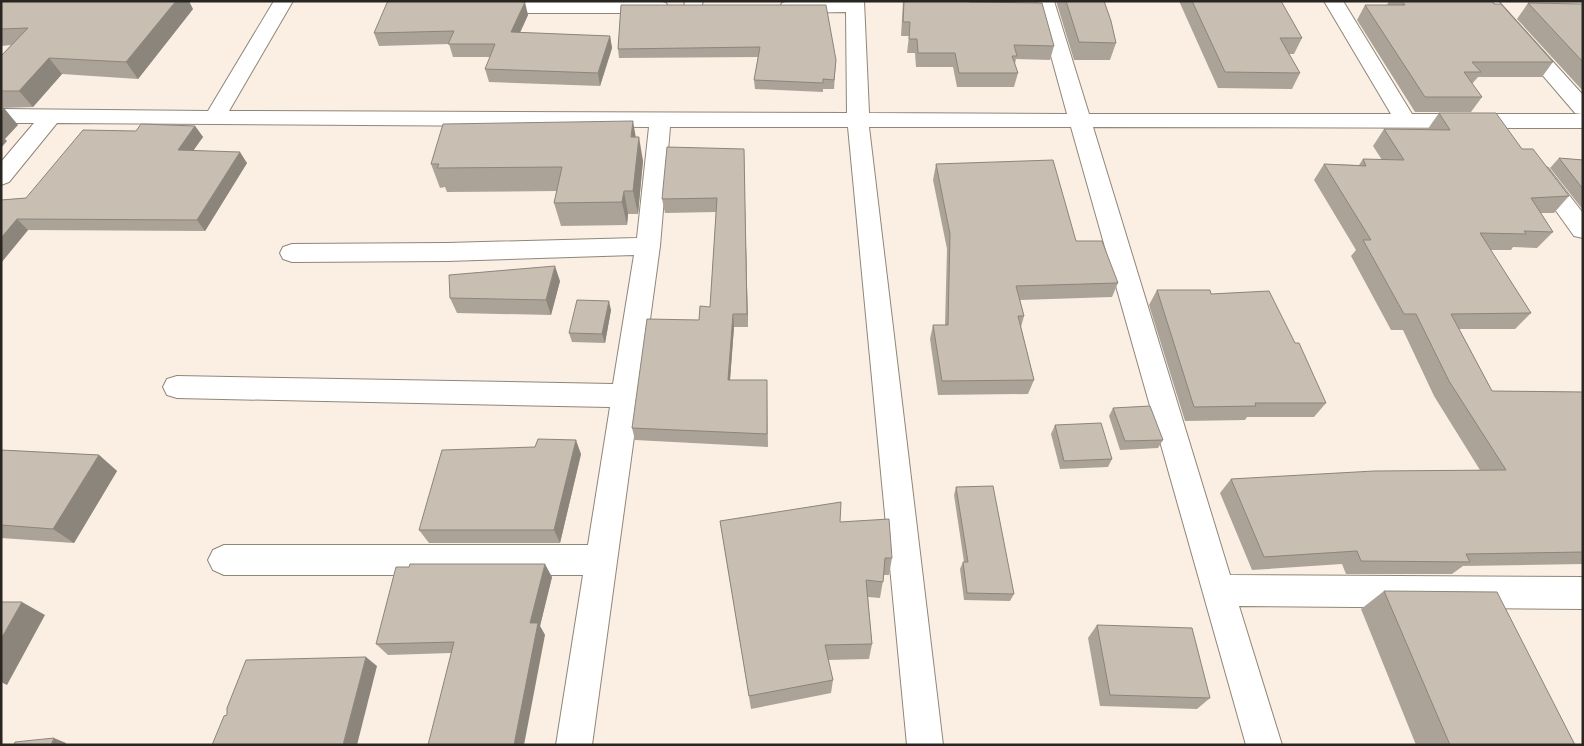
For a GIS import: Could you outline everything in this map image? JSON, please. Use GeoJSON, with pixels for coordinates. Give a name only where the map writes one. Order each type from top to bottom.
{"type":"FeatureCollection","features":[{"type":"Feature","properties":{"kind":"street"},"geometry":{"type":"LineString","coordinates":[[214,118],[284,1]]}},
{"type":"Feature","properties":{"kind":"street"},"geometry":{"type":"LineString","coordinates":[[1045,1],[1082,121],[1217,590],[1264,745]]}},
{"type":"Feature","properties":{"kind":"street"},"geometry":{"type":"LineString","coordinates":[[1333,1],[1406,121]]}},
{"type":"Feature","properties":{"kind":"street"},"geometry":{"type":"LineString","coordinates":[[1488,1],[1583,108]]}},
{"type":"Feature","properties":{"kind":"street"},"geometry":{"type":"LineString","coordinates":[[516,7],[694,4],[712,7]]}},
{"type":"Feature","properties":{"kind":"street"},"geometry":{"type":"LineString","coordinates":[[770,7],[855,4],[858,121],[925,745]]}},
{"type":"Feature","properties":{"kind":"street"},"geometry":{"type":"LineString","coordinates":[[1,116],[858,121],[1583,121]]}},
{"type":"Feature","properties":{"kind":"street"},"geometry":{"type":"LineString","coordinates":[[1,177],[50,117]]}},
{"type":"Feature","properties":{"kind":"street"},"geometry":{"type":"LineString","coordinates":[[574,745],[648,246],[660,120]]}},
{"type":"Feature","properties":{"kind":"street"},"geometry":{"type":"LineString","coordinates":[[1500,121],[1583,230]]}},
{"type":"Feature","properties":{"kind":"street"},"geometry":{"type":"LineString","coordinates":[[292,253],[447,252],[648,246]]}},
{"type":"Feature","properties":{"kind":"street"},"geometry":{"type":"LineString","coordinates":[[177,387],[626,396]]}},
{"type":"Feature","properties":{"kind":"street"},"geometry":{"type":"LineString","coordinates":[[224,560],[601,560]]}},
{"type":"Feature","properties":{"kind":"street"},"geometry":{"type":"LineString","coordinates":[[1217,590],[1583,593]]}},
{"type":"Feature","properties":{"kind":"building"},"geometry":{"type":"Polygon","coordinates":[[[1,1],[176,1],[126,62],[49,58],[19,91],[1,91],[1,56],[28,28],[1,29],[1,1]]]}},
{"type":"Feature","properties":{"kind":"building"},"geometry":{"type":"Polygon","coordinates":[[[388,1],[525,2],[511,32],[610,36],[598,73],[485,69],[495,44],[448,44],[454,31],[374,33],[388,1]]]}},
{"type":"Feature","properties":{"kind":"building"},"geometry":{"type":"Polygon","coordinates":[[[904,1],[1042,3],[1054,46],[1014,45],[1017,56],[1012,56],[1018,73],[959,73],[955,53],[918,53],[917,39],[909,39],[910,22],[903,22],[904,1]]]}},
{"type":"Feature","properties":{"kind":"building"},"geometry":{"type":"Polygon","coordinates":[[[1066,1],[1104,1],[1116,43],[1079,42],[1066,1]]]}},
{"type":"Feature","properties":{"kind":"building"},"geometry":{"type":"Polygon","coordinates":[[[1192,1],[1281,1],[1302,38],[1280,38],[1300,73],[1225,72],[1192,1]]]}},
{"type":"Feature","properties":{"kind":"building"},"geometry":{"type":"Polygon","coordinates":[[[1402,1],[1492,1],[1494,4],[1501,4],[1553,62],[1472,62],[1481,72],[1464,72],[1482,97],[1425,97],[1365,5],[1405,5],[1402,1]]]}},
{"type":"Feature","properties":{"kind":"building"},"geometry":{"type":"Polygon","coordinates":[[[1528,3],[1583,4],[1583,62],[1528,3]]]}},
{"type":"Feature","properties":{"kind":"building"},"geometry":{"type":"Polygon","coordinates":[[[621,5],[826,5],[836,60],[834,80],[823,79],[823,83],[754,80],[760,47],[618,49],[621,5]]]}},
{"type":"Feature","properties":{"kind":"building"},"geometry":{"type":"Polygon","coordinates":[[[1439,113],[1496,113],[1522,149],[1533,149],[1569,196],[1531,198],[1553,232],[1524,231],[1526,234],[1480,233],[1531,313],[1451,314],[1492,391],[1583,392],[1583,552],[1466,554],[1470,562],[1361,561],[1357,551],[1264,557],[1231,479],[1374,471],[1506,470],[1449,381],[1416,314],[1404,314],[1363,240],[1371,240],[1324,164],[1366,166],[1363,159],[1404,160],[1384,129],[1450,130],[1439,113]]]}},
{"type":"Feature","properties":{"kind":"building"},"geometry":{"type":"Polygon","coordinates":[[[633,121],[631,137],[639,137],[633,191],[624,191],[622,202],[554,203],[562,167],[437,168],[439,164],[431,164],[443,124],[633,121]]]}},
{"type":"Feature","properties":{"kind":"building"},"geometry":{"type":"Polygon","coordinates":[[[141,124],[195,126],[178,150],[240,152],[197,220],[17,219],[1,238],[1,200],[26,198],[83,130],[136,131],[141,124]]]}},
{"type":"Feature","properties":{"kind":"building"},"geometry":{"type":"Polygon","coordinates":[[[667,147],[744,149],[747,314],[733,314],[728,380],[767,380],[767,434],[632,428],[647,319],[699,320],[700,306],[710,307],[717,198],[662,199],[667,147]]]}},
{"type":"Feature","properties":{"kind":"building"},"geometry":{"type":"Polygon","coordinates":[[[1559,158],[1583,160],[1583,189],[1559,158]]]}},
{"type":"Feature","properties":{"kind":"building"},"geometry":{"type":"Polygon","coordinates":[[[1053,160],[1076,241],[1102,241],[1118,283],[1016,286],[1024,316],[1018,316],[1034,380],[942,381],[933,325],[948,325],[950,234],[936,164],[1053,160]]]}},
{"type":"Feature","properties":{"kind":"building"},"geometry":{"type":"Polygon","coordinates":[[[555,266],[546,300],[450,298],[449,275],[555,266]]]}},
{"type":"Feature","properties":{"kind":"building"},"geometry":{"type":"Polygon","coordinates":[[[1157,290],[1210,290],[1211,294],[1269,291],[1295,343],[1299,343],[1326,403],[1255,403],[1256,406],[1194,407],[1157,290]]]}},
{"type":"Feature","properties":{"kind":"building"},"geometry":{"type":"Polygon","coordinates":[[[577,300],[609,301],[602,334],[569,333],[577,300]]]}},
{"type":"Feature","properties":{"kind":"building"},"geometry":{"type":"Polygon","coordinates":[[[1150,406],[1163,440],[1125,441],[1113,408],[1150,406]]]}},
{"type":"Feature","properties":{"kind":"building"},"geometry":{"type":"Polygon","coordinates":[[[1101,423],[1112,459],[1064,461],[1055,425],[1101,423]]]}},
{"type":"Feature","properties":{"kind":"building"},"geometry":{"type":"Polygon","coordinates":[[[538,439],[576,440],[554,530],[419,530],[442,450],[535,447],[538,439]]]}},
{"type":"Feature","properties":{"kind":"building"},"geometry":{"type":"Polygon","coordinates":[[[1,450],[99,455],[53,529],[1,525],[1,450]]]}},
{"type":"Feature","properties":{"kind":"building"},"geometry":{"type":"Polygon","coordinates":[[[993,486],[1014,594],[967,593],[963,562],[968,562],[956,487],[993,486]]]}},
{"type":"Feature","properties":{"kind":"building"},"geometry":{"type":"Polygon","coordinates":[[[841,502],[840,522],[889,519],[892,558],[885,558],[883,582],[866,580],[872,644],[825,645],[833,680],[749,696],[720,521],[841,502]]]}},
{"type":"Feature","properties":{"kind":"building"},"geometry":{"type":"Polygon","coordinates":[[[410,564],[545,564],[530,623],[538,623],[514,745],[428,745],[454,642],[376,644],[396,567],[409,567],[410,564]]]}},
{"type":"Feature","properties":{"kind":"building"},"geometry":{"type":"Polygon","coordinates":[[[1384,591],[1497,592],[1575,745],[1450,745],[1384,591]]]}},
{"type":"Feature","properties":{"kind":"building"},"geometry":{"type":"Polygon","coordinates":[[[1,602],[22,602],[1,639],[1,602]]]}},
{"type":"Feature","properties":{"kind":"building"},"geometry":{"type":"Polygon","coordinates":[[[1097,625],[1192,628],[1210,698],[1110,695],[1097,625]]]}},
{"type":"Feature","properties":{"kind":"building"},"geometry":{"type":"Polygon","coordinates":[[[366,657],[343,745],[212,745],[224,716],[227,715],[227,708],[246,660],[366,657]]]}},
{"type":"Feature","properties":{"kind":"building"},"geometry":{"type":"Polygon","coordinates":[[[54,738],[51,745],[14,745],[15,742],[54,738]]]}}]}
